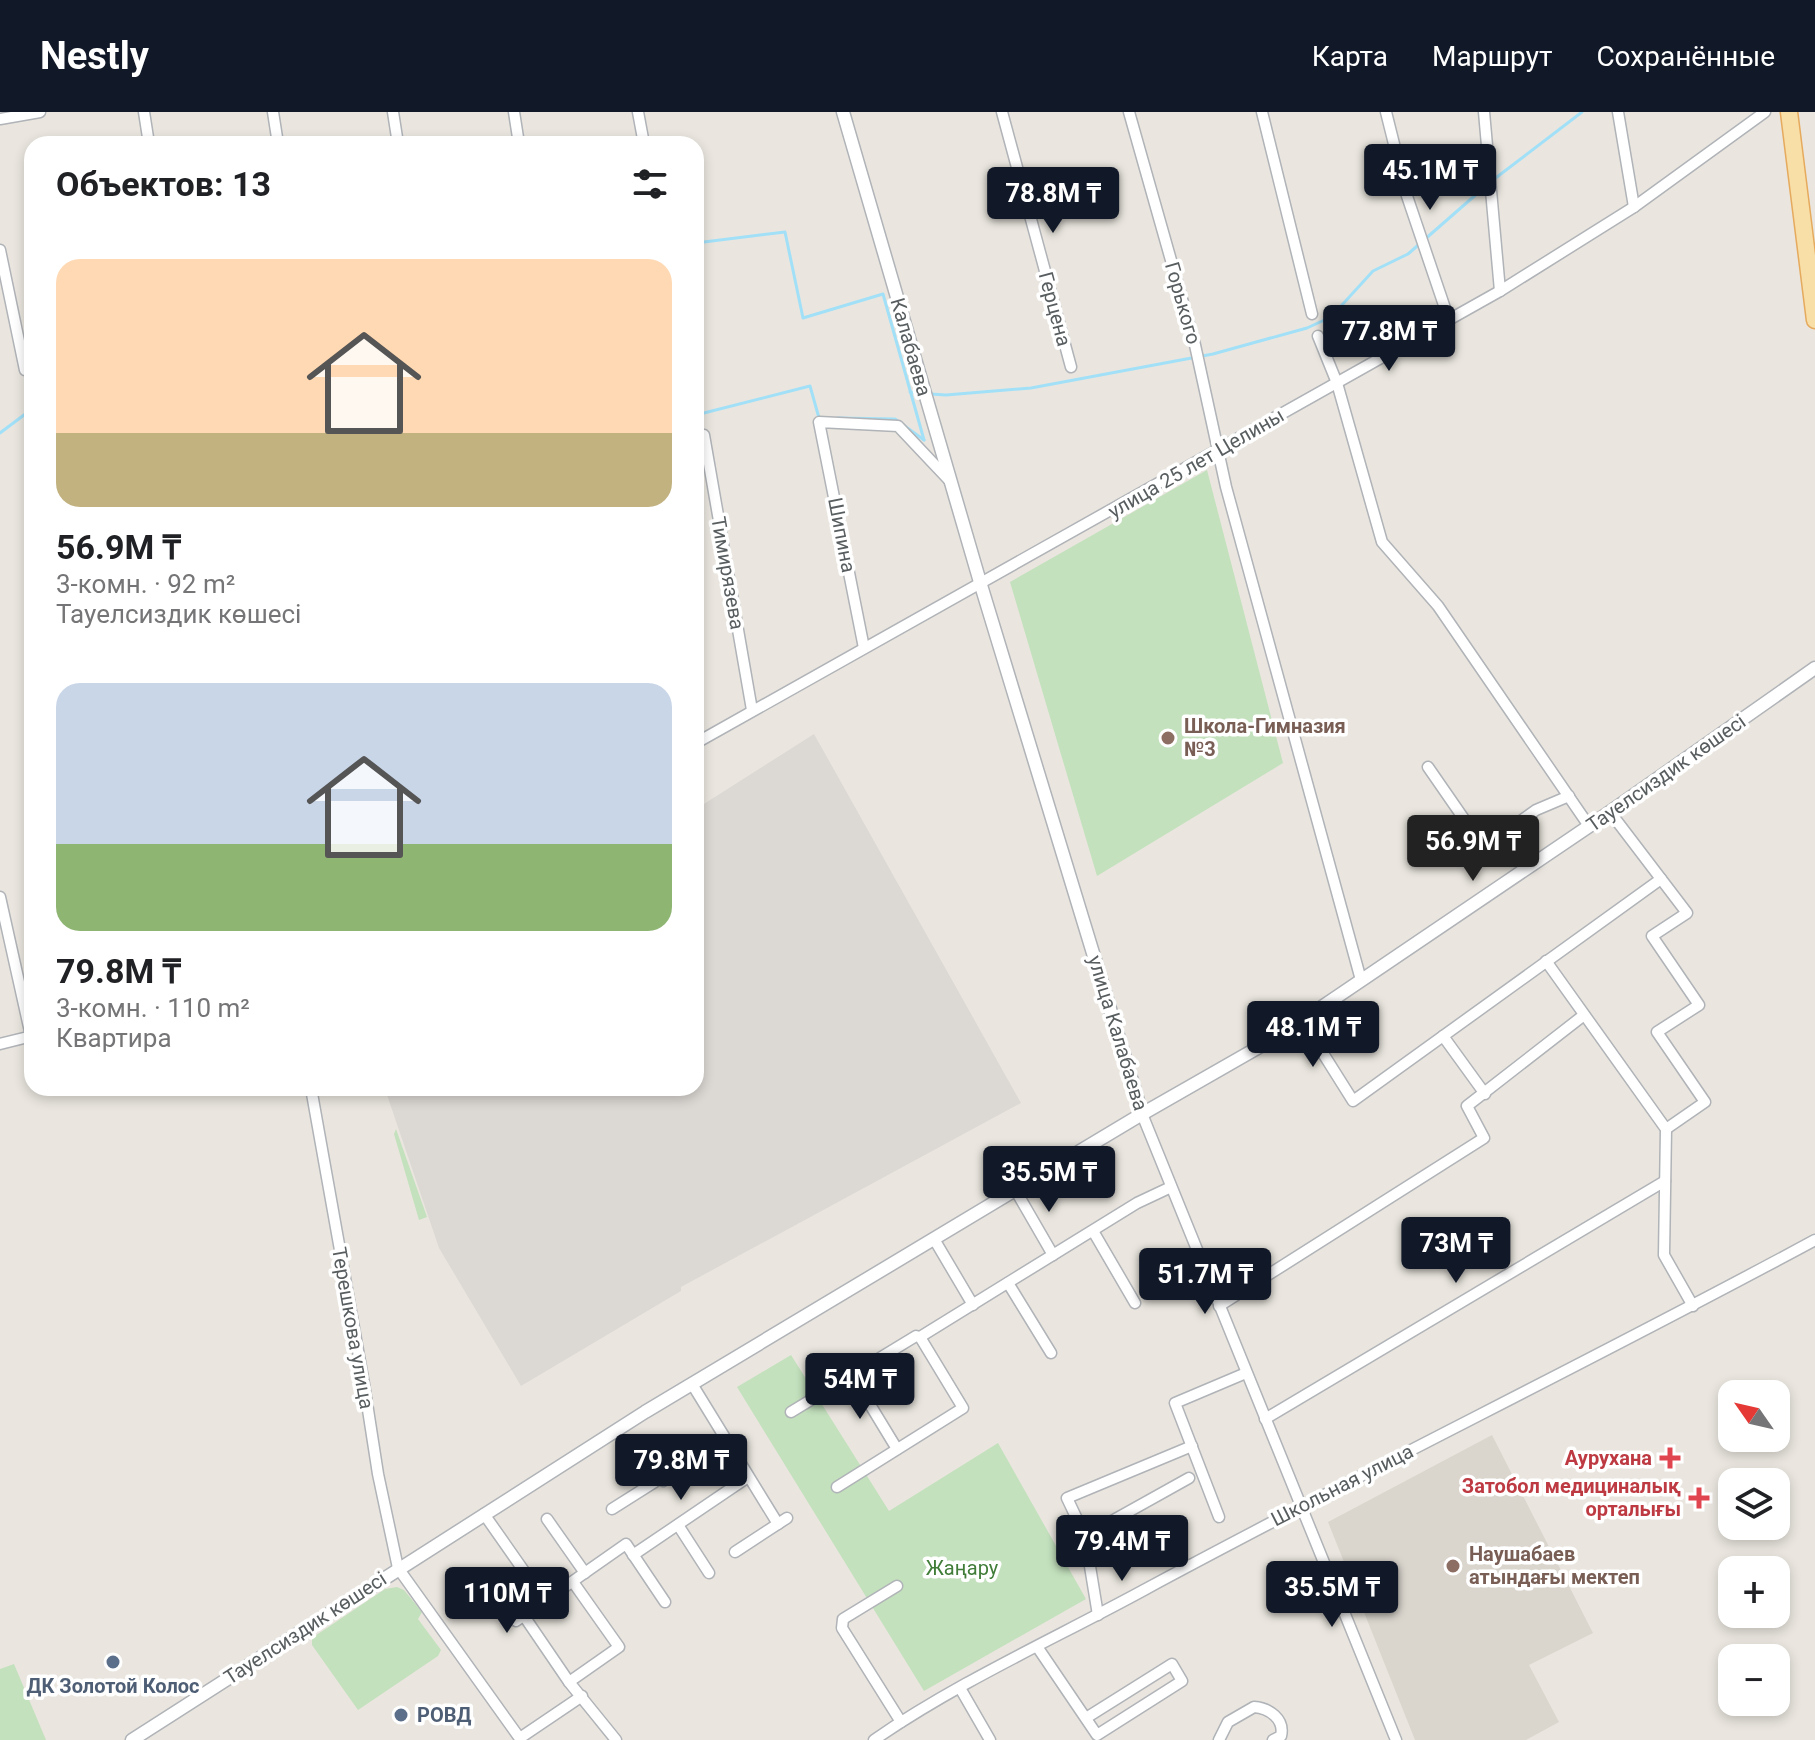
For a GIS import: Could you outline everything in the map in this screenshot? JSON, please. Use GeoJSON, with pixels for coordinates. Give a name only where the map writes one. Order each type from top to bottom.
{"type":"FeatureCollection","features":[{"type":"Feature","properties":{"kind":"main road"},"geometry":{"type":"LineString","coordinates":[[1789,112],[1815,320]]}},
{"type":"Feature","properties":{"kind":"street"},"geometry":{"type":"LineString","coordinates":[[0,119],[40,112]]}},
{"type":"Feature","properties":{"kind":"street"},"geometry":{"type":"LineString","coordinates":[[144,112],[148,136]]}},
{"type":"Feature","properties":{"kind":"street"},"geometry":{"type":"LineString","coordinates":[[273,112],[277,136]]}},
{"type":"Feature","properties":{"kind":"street"},"geometry":{"type":"LineString","coordinates":[[393,112],[397,136]]}},
{"type":"Feature","properties":{"kind":"street"},"geometry":{"type":"LineString","coordinates":[[514,112],[518,136]]}},
{"type":"Feature","properties":{"kind":"street"},"geometry":{"type":"LineString","coordinates":[[638,112],[642,136]]}},
{"type":"Feature","properties":{"kind":"street","name":"Калабаева"},"geometry":{"type":"LineString","coordinates":[[843,112],[980,582]]}},
{"type":"Feature","properties":{"kind":"street","name":"Герцена"},"geometry":{"type":"LineString","coordinates":[[1002,112],[1071,367]]}},
{"type":"Feature","properties":{"kind":"street","name":"Горького"},"geometry":{"type":"LineString","coordinates":[[1129,112],[1195,345],[1226,487],[1361,980]]}},
{"type":"Feature","properties":{"kind":"street"},"geometry":{"type":"LineString","coordinates":[[1262,112],[1312,314]]}},
{"type":"Feature","properties":{"kind":"street"},"geometry":{"type":"LineString","coordinates":[[1386,112],[1407,196],[1449,320]]}},
{"type":"Feature","properties":{"kind":"street"},"geometry":{"type":"LineString","coordinates":[[1484,112],[1500,291]]}},
{"type":"Feature","properties":{"kind":"street"},"geometry":{"type":"LineString","coordinates":[[1618,112],[1634,207]]}},
{"type":"Feature","properties":{"kind":"street","name":"улица 25 лет Целины"},"geometry":{"type":"LineString","coordinates":[[704,738],[1500,291],[1634,207],[1765,112]]}},
{"type":"Feature","properties":{"kind":"street"},"geometry":{"type":"LineString","coordinates":[[0,250],[24,365]]}},
{"type":"Feature","properties":{"kind":"street"},"geometry":{"type":"LineString","coordinates":[[1318,336],[1337,383],[1382,542],[1438,606],[1589,826]]}},
{"type":"Feature","properties":{"kind":"street","name":"Шипина"},"geometry":{"type":"LineString","coordinates":[[864,648],[819,422],[898,426],[949,480]]}},
{"type":"Feature","properties":{"kind":"street","name":"Тимирязева"},"geometry":{"type":"LineString","coordinates":[[704,435],[752,710]]}},
{"type":"Feature","properties":{"kind":"street","name":"улица Калабаева"},"geometry":{"type":"LineString","coordinates":[[980,582],[1142,1114],[1396,1740]]}},
{"type":"Feature","properties":{"kind":"street","name":"Тауелсиздик көшесі"},"geometry":{"type":"LineString","coordinates":[[132,1740],[398,1568],[692,1384],[1302,1020],[1610,812],[1815,668]]}},
{"type":"Feature","properties":{"kind":"street"},"geometry":{"type":"LineString","coordinates":[[1428,767],[1481,839],[1497,838],[1536,810],[1569,796]]}},
{"type":"Feature","properties":{"kind":"street"},"geometry":{"type":"LineString","coordinates":[[1610,812],[1687,913],[1652,936],[1699,1005],[1657,1032],[1705,1102],[1666,1129]]}},
{"type":"Feature","properties":{"kind":"street"},"geometry":{"type":"LineString","coordinates":[[1302,1020],[1353,1101],[1661,879]]}},
{"type":"Feature","properties":{"kind":"street"},"geometry":{"type":"LineString","coordinates":[[0,897],[24,1001]]}},
{"type":"Feature","properties":{"kind":"street"},"geometry":{"type":"LineString","coordinates":[[1546,961],[1666,1129],[1664,1255],[1693,1306]]}},
{"type":"Feature","properties":{"kind":"street"},"geometry":{"type":"LineString","coordinates":[[1219,1306],[1484,1138],[1467,1106],[1584,1015]]}},
{"type":"Feature","properties":{"kind":"street"},"geometry":{"type":"LineString","coordinates":[[1443,1036],[1485,1094]]}},
{"type":"Feature","properties":{"kind":"street"},"geometry":{"type":"LineString","coordinates":[[0,1044],[24,1038]]}},
{"type":"Feature","properties":{"kind":"street","name":"Терешкова улица"},"geometry":{"type":"LineString","coordinates":[[312,1096],[378,1474],[398,1568]]}},
{"type":"Feature","properties":{"kind":"street"},"geometry":{"type":"LineString","coordinates":[[1265,1419],[1665,1181]]}},
{"type":"Feature","properties":{"kind":"street"},"geometry":{"type":"LineString","coordinates":[[791,1412],[973,1305],[1137,1203],[1171,1187]]}},
{"type":"Feature","properties":{"kind":"street"},"geometry":{"type":"LineString","coordinates":[[1016,1191],[1053,1255]]}},
{"type":"Feature","properties":{"kind":"street"},"geometry":{"type":"LineString","coordinates":[[1093,1231],[1135,1303]]}},
{"type":"Feature","properties":{"kind":"street"},"geometry":{"type":"LineString","coordinates":[[934,1239],[973,1305]]}},
{"type":"Feature","properties":{"kind":"street","name":"Школьная улица"},"geometry":{"type":"LineString","coordinates":[[874,1740],[960,1688],[1300,1506],[1693,1306],[1815,1240]]}},
{"type":"Feature","properties":{"kind":"street"},"geometry":{"type":"LineString","coordinates":[[1008,1283],[1051,1353]]}},
{"type":"Feature","properties":{"kind":"street"},"geometry":{"type":"LineString","coordinates":[[837,1487],[963,1408],[920,1337]]}},
{"type":"Feature","properties":{"kind":"street"},"geometry":{"type":"LineString","coordinates":[[1219,1517],[1175,1403],[1246,1373]]}},
{"type":"Feature","properties":{"kind":"street"},"geometry":{"type":"LineString","coordinates":[[852,1375],[897,1449]]}},
{"type":"Feature","properties":{"kind":"street"},"geometry":{"type":"LineString","coordinates":[[692,1384],[748,1477],[782,1521],[735,1552]]}},
{"type":"Feature","properties":{"kind":"street"},"geometry":{"type":"LineString","coordinates":[[1098,1615],[1085,1536],[1067,1498],[1192,1446]]}},
{"type":"Feature","properties":{"kind":"street"},"geometry":{"type":"LineString","coordinates":[[612,1509],[661,1478],[663,1481],[682,1470],[687,1478],[732,1450]]}},
{"type":"Feature","properties":{"kind":"street"},"geometry":{"type":"LineString","coordinates":[[633,1555],[748,1477]]}},
{"type":"Feature","properties":{"kind":"street"},"geometry":{"type":"LineString","coordinates":[[1085,1536],[1189,1478]]}},
{"type":"Feature","properties":{"kind":"street"},"geometry":{"type":"LineString","coordinates":[[484,1514],[545,1601]]}},
{"type":"Feature","properties":{"kind":"street"},"geometry":{"type":"LineString","coordinates":[[547,1519],[585,1573]]}},
{"type":"Feature","properties":{"kind":"street"},"geometry":{"type":"LineString","coordinates":[[678,1525],[709,1573]]}},
{"type":"Feature","properties":{"kind":"street"},"geometry":{"type":"LineString","coordinates":[[488,1581],[516,1621],[626,1544],[665,1602]]}},
{"type":"Feature","properties":{"kind":"street"},"geometry":{"type":"LineString","coordinates":[[398,1568],[521,1739],[582,1696]]}},
{"type":"Feature","properties":{"kind":"street"},"geometry":{"type":"LineString","coordinates":[[569,1682],[619,1647],[573,1582]]}},
{"type":"Feature","properties":{"kind":"street"},"geometry":{"type":"LineString","coordinates":[[897,1586],[843,1619],[842,1628],[901,1722]]}},
{"type":"Feature","properties":{"kind":"street"},"geometry":{"type":"LineString","coordinates":[[524,1616],[569,1682],[616,1740]]}},
{"type":"Feature","properties":{"kind":"street"},"geometry":{"type":"LineString","coordinates":[[1038,1648],[1097,1735],[1182,1681],[1172,1664],[1086,1718]]}},
{"type":"Feature","properties":{"kind":"street"},"geometry":{"type":"LineString","coordinates":[[960,1688],[990,1740]]}},
{"type":"Feature","properties":{"kind":"street"},"geometry":{"type":"LineString","coordinates":[[1219,1740],[1228,1722],[1254,1707],[1270,1711],[1280,1723],[1283,1730],[1281,1736],[1273,1740]]}},
{"type":"Feature","properties":{"kind":"shaded area"},"geometry":{"type":"Polygon","coordinates":[[[814,734],[1021,1103],[681,1287],[681,1291],[521,1386],[439,1248],[387,1096],[704,1096],[704,804],[814,734]]]}},
{"type":"Feature","properties":{"kind":"shaded area","name":"Наушабаев атындағы мектеп"},"geometry":{"type":"Polygon","coordinates":[[[1492,1435],[1593,1633],[1529,1665],[1559,1722],[1526,1740],[1415,1740],[1328,1522],[1492,1435]]]}},
{"type":"Feature","properties":{"kind":"green space"},"geometry":{"type":"Polygon","coordinates":[[[1207,470],[1283,763],[1097,876],[1010,582],[1207,470]]]}},
{"type":"Feature","properties":{"kind":"green space"},"geometry":{"type":"Polygon","coordinates":[[[396,1129],[427,1217],[419,1220],[394,1134],[396,1129]]]}},
{"type":"Feature","properties":{"kind":"green space","name":"Жаңару"},"geometry":{"type":"Polygon","coordinates":[[[791,1355],[889,1511],[998,1443],[1086,1599],[924,1691],[737,1387],[791,1355]]]}},
{"type":"Feature","properties":{"kind":"green space"},"geometry":{"type":"Polygon","coordinates":[[[397,1587],[404,1590],[422,1612],[418,1619],[441,1650],[438,1656],[358,1710],[312,1645],[312,1638],[385,1589],[397,1587]]]}},
{"type":"Feature","properties":{"kind":"green space"},"geometry":{"type":"Polygon","coordinates":[[[14,1664],[46,1740],[0,1740],[0,1669],[14,1664]]]}},
{"type":"Feature","properties":{"kind":"waterway"},"geometry":{"type":"LineString","coordinates":[[1493,180],[1582,112]]}},
{"type":"Feature","properties":{"kind":"waterway"},"geometry":{"type":"LineString","coordinates":[[931,394],[1031,388],[1213,354],[1307,328],[1331,317],[1373,271],[1408,254],[1487,185]]}},
{"type":"Feature","properties":{"kind":"waterway"},"geometry":{"type":"LineString","coordinates":[[704,242],[785,232],[803,318],[883,294],[924,440]]}},
{"type":"Feature","properties":{"kind":"waterway"},"geometry":{"type":"LineString","coordinates":[[704,413],[810,386],[819,418]]}},
{"type":"Feature","properties":{"kind":"waterway"},"geometry":{"type":"LineString","coordinates":[[910,392],[919,393]]}},
{"type":"Feature","properties":{"kind":"waterway"},"geometry":{"type":"LineString","coordinates":[[0,433],[24,415]]}},
{"type":"Feature","properties":{"kind":"waterway"},"geometry":{"type":"LineString","coordinates":[[838,418],[895,419],[924,440]]}},
{"type":"Feature","properties":{"kind":"place","name":"Школа-Гимназия №3"},"geometry":{"type":"Point","coordinates":[1168,738]}},
{"type":"Feature","properties":{"kind":"place","name":"Аурухана"},"geometry":{"type":"Point","coordinates":[1670,1458]}},
{"type":"Feature","properties":{"kind":"place","name":"Затобол медициналық орталығы"},"geometry":{"type":"Point","coordinates":[1699,1498]}},
{"type":"Feature","properties":{"kind":"place","name":"Наушабаев атындағы мектеп"},"geometry":{"type":"Point","coordinates":[1453,1566]}},
{"type":"Feature","properties":{"kind":"place","name":"ДК Золотой Колос"},"geometry":{"type":"Point","coordinates":[113,1662]}},
{"type":"Feature","properties":{"kind":"place","name":"РОВД"},"geometry":{"type":"Point","coordinates":[401,1715]}}]}
